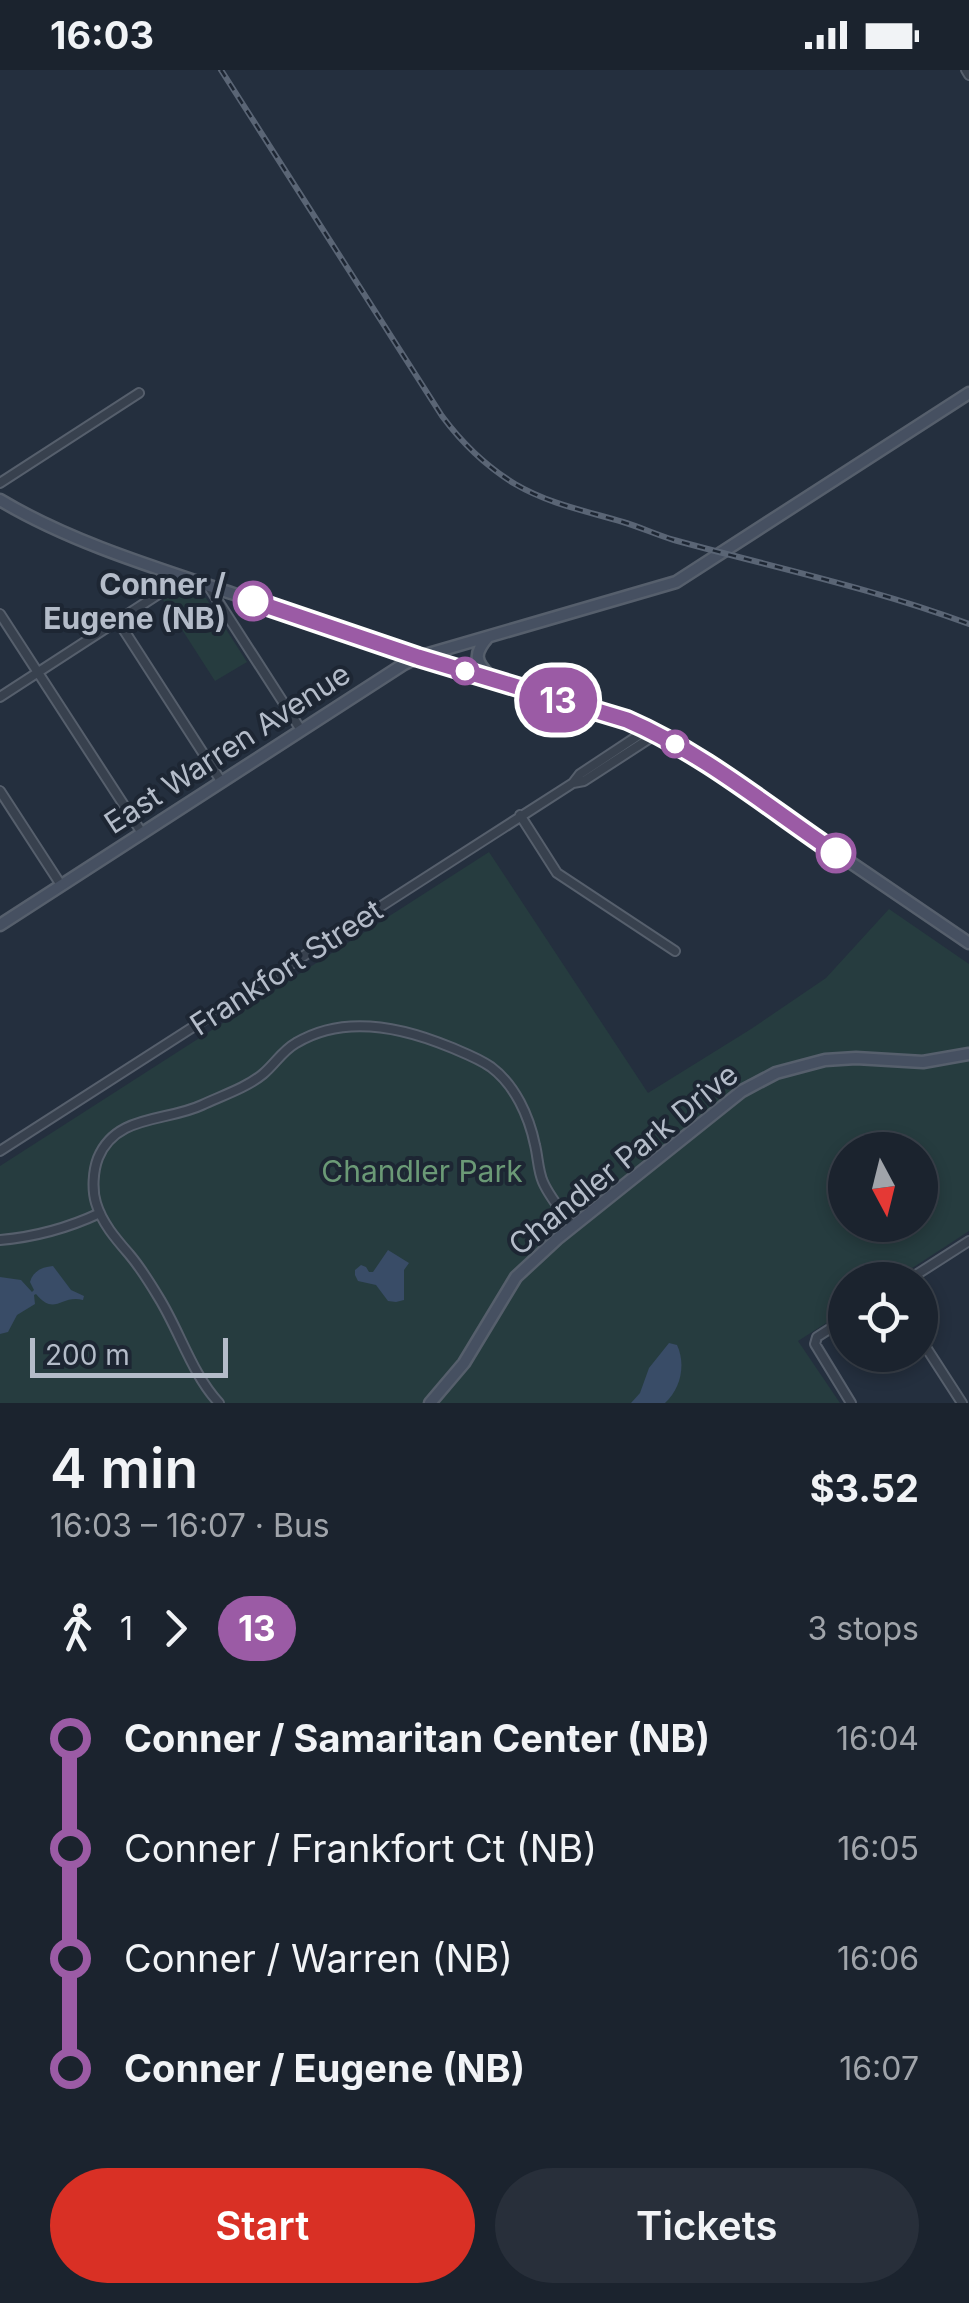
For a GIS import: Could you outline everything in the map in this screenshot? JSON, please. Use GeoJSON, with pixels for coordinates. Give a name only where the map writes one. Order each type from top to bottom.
{"type":"FeatureCollection","features":[{"type":"Feature","properties":{"kind":"main road","name":"East Warren Avenue"},"geometry":{"type":"LineString","coordinates":[[0,925],[404,664],[676,582],[969,393]]}},
{"type":"Feature","properties":{"kind":"main road"},"geometry":{"type":"LineString","coordinates":[[0,500],[33,520],[185,578],[653,731],[969,943]]}},
{"type":"Feature","properties":{"kind":"main road"},"geometry":{"type":"LineString","coordinates":[[488,637],[479,647],[477,657],[482,670],[494,680]]}},
{"type":"Feature","properties":{"kind":"main road","name":"Chandler Park Drive"},"geometry":{"type":"LineString","coordinates":[[430,1403],[464,1363],[516,1277],[573,1226],[752,1085],[824,1060],[923,1062],[969,1054]]}},
{"type":"Feature","properties":{"kind":"street"},"geometry":{"type":"LineString","coordinates":[[0,482],[138,393]]}},
{"type":"Feature","properties":{"kind":"street"},"geometry":{"type":"LineString","coordinates":[[0,697],[185,578]]}},
{"type":"Feature","properties":{"kind":"street"},"geometry":{"type":"LineString","coordinates":[[208,585],[301,730]]}},
{"type":"Feature","properties":{"kind":"street"},"geometry":{"type":"LineString","coordinates":[[0,614],[142,833]]}},
{"type":"Feature","properties":{"kind":"street"},"geometry":{"type":"LineString","coordinates":[[118,621],[222,781]]}},
{"type":"Feature","properties":{"kind":"street","name":"Frankfort Street"},"geometry":{"type":"LineString","coordinates":[[0,1151],[573,784],[580,774],[653,731]]}},
{"type":"Feature","properties":{"kind":"street"},"geometry":{"type":"LineString","coordinates":[[0,791],[61,885]]}},
{"type":"Feature","properties":{"kind":"street"},"geometry":{"type":"LineString","coordinates":[[520,815],[557,872],[676,951]]}},
{"type":"Feature","properties":{"kind":"street"},"geometry":{"type":"LineString","coordinates":[[220,1403],[198,1373],[160,1299],[118,1243],[95,1201],[96,1167],[103,1149],[117,1133],[136,1122],[197,1108],[248,1083],[310,1036],[366,1026],[400,1030],[481,1061],[500,1075],[526,1115],[545,1186],[573,1226]]}},
{"type":"Feature","properties":{"kind":"street"},"geometry":{"type":"LineString","coordinates":[[0,1240],[59,1230],[100,1214]]}},
{"type":"Feature","properties":{"kind":"street"},"geometry":{"type":"LineString","coordinates":[[938,1262],[968,1244]]}},
{"type":"Feature","properties":{"kind":"street"},"geometry":{"type":"LineString","coordinates":[[828,1330],[814,1344],[828,1368]]}},
{"type":"Feature","properties":{"kind":"street"},"geometry":{"type":"LineString","coordinates":[[938,1366],[962,1403]]}},
{"type":"Feature","properties":{"kind":"street"},"geometry":{"type":"LineString","coordinates":[[831,1372],[851,1403]]}},
{"type":"Feature","properties":{"kind":"green space"},"geometry":{"type":"Polygon","coordinates":[[[180,589],[206,598],[247,662],[215,681],[163,600],[180,589]]]}},
{"type":"Feature","properties":{"kind":"green space","name":"Chandler Park"},"geometry":{"type":"Polygon","coordinates":[[[489,852],[648,1093],[826,978],[889,909],[969,964],[969,1231],[922,1262],[828,1262],[828,1322],[798,1341],[840,1403],[0,1403],[0,1166],[489,852]]]}},
{"type":"Feature","properties":{"kind":"water"},"geometry":{"type":"Polygon","coordinates":[[[388,1250],[409,1263],[404,1270],[404,1300],[396,1302],[388,1301],[376,1285],[358,1281],[355,1275],[361,1265],[373,1272],[388,1250]]]}},
{"type":"Feature","properties":{"kind":"water"},"geometry":{"type":"Polygon","coordinates":[[[53,1266],[71,1290],[84,1296],[83,1300],[48,1304],[36,1294],[35,1304],[17,1315],[8,1332],[0,1334],[0,1277],[21,1280],[32,1292],[33,1275],[53,1266]]]}},
{"type":"Feature","properties":{"kind":"water"},"geometry":{"type":"Polygon","coordinates":[[[669,1343],[677,1345],[681,1360],[675,1391],[665,1403],[631,1403],[640,1393],[649,1368],[669,1343]]]}},
{"type":"Feature","properties":{"kind":"railway"},"geometry":{"type":"LineString","coordinates":[[221,70],[442,416],[495,470],[528,491],[568,506],[674,540],[896,599],[969,624]]}},
{"type":"Feature","properties":{"kind":"bus line","name":"13"},"geometry":{"type":"LineString","coordinates":[[253,601],[658,733],[836,853]]}},
{"type":"Feature","properties":{"kind":"place","name":"Conner / Eugene (NB)"},"geometry":{"type":"Point","coordinates":[253,601]}}]}
